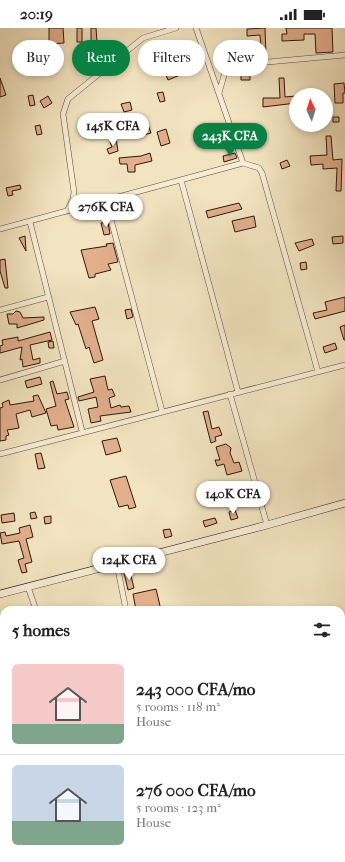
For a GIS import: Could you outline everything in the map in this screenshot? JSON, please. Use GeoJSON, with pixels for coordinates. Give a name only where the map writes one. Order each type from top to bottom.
{"type":"FeatureCollection","features":[{"type":"Feature","properties":{"kind":"main road"},"geometry":{"type":"LineString","coordinates":[[0,594],[117,565],[345,503]]}},
{"type":"Feature","properties":{"kind":"street"},"geometry":{"type":"LineString","coordinates":[[67,211],[73,199],[74,192],[63,114],[68,99],[143,38],[176,28]]}},
{"type":"Feature","properties":{"kind":"street"},"geometry":{"type":"LineString","coordinates":[[196,28],[243,163]]}},
{"type":"Feature","properties":{"kind":"street"},"geometry":{"type":"LineString","coordinates":[[219,93],[225,72],[234,65],[345,55]]}},
{"type":"Feature","properties":{"kind":"street"},"geometry":{"type":"LineString","coordinates":[[0,230],[243,163],[259,168],[262,173],[318,372]]}},
{"type":"Feature","properties":{"kind":"street"},"geometry":{"type":"LineString","coordinates":[[181,180],[238,392]]}},
{"type":"Feature","properties":{"kind":"street"},"geometry":{"type":"LineString","coordinates":[[106,201],[162,411]]}},
{"type":"Feature","properties":{"kind":"street"},"geometry":{"type":"LineString","coordinates":[[30,222],[82,431]]}},
{"type":"Feature","properties":{"kind":"street"},"geometry":{"type":"LineString","coordinates":[[0,310],[48,297]]}},
{"type":"Feature","properties":{"kind":"street"},"geometry":{"type":"LineString","coordinates":[[0,380],[65,361]]}},
{"type":"Feature","properties":{"kind":"street"},"geometry":{"type":"LineString","coordinates":[[0,454],[82,431],[345,365]]}},
{"type":"Feature","properties":{"kind":"street"},"geometry":{"type":"LineString","coordinates":[[230,394],[267,525]]}},
{"type":"Feature","properties":{"kind":"street"},"geometry":{"type":"LineString","coordinates":[[117,565],[125,606]]}},
{"type":"Feature","properties":{"kind":"street"},"geometry":{"type":"LineString","coordinates":[[28,587],[35,606]]}},
{"type":"Feature","properties":{"kind":"building"},"geometry":{"type":"Polygon","coordinates":[[[49,28],[63,28],[64,40],[49,40],[49,28]]]}},
{"type":"Feature","properties":{"kind":"building"},"geometry":{"type":"Polygon","coordinates":[[[77,28],[82,28],[82,40],[77,40],[77,28]]]}},
{"type":"Feature","properties":{"kind":"building"},"geometry":{"type":"Polygon","coordinates":[[[91,28],[96,28],[97,40],[91,40],[91,28]]]}},
{"type":"Feature","properties":{"kind":"building"},"geometry":{"type":"Polygon","coordinates":[[[265,28],[265,40],[260,40],[260,35],[247,36],[247,29],[265,28]]]}},
{"type":"Feature","properties":{"kind":"building"},"geometry":{"type":"Polygon","coordinates":[[[286,28],[332,28],[333,52],[316,53],[315,34],[304,34],[304,40],[282,41],[282,34],[287,34],[286,28]]]}},
{"type":"Feature","properties":{"kind":"building"},"geometry":{"type":"Polygon","coordinates":[[[166,76],[178,76],[168,80],[166,76]]]}},
{"type":"Feature","properties":{"kind":"building"},"geometry":{"type":"Polygon","coordinates":[[[241,76],[250,76],[250,80],[241,80],[241,76]]]}},
{"type":"Feature","properties":{"kind":"building"},"geometry":{"type":"Polygon","coordinates":[[[0,78],[6,95],[0,97],[0,78]]]}},
{"type":"Feature","properties":{"kind":"building"},"geometry":{"type":"Polygon","coordinates":[[[279,78],[284,78],[285,97],[289,97],[289,104],[263,107],[263,98],[280,98],[279,78]]]}},
{"type":"Feature","properties":{"kind":"building"},"geometry":{"type":"Polygon","coordinates":[[[344,83],[345,93],[343,93],[343,103],[335,103],[334,84],[344,83]]]}},
{"type":"Feature","properties":{"kind":"building"},"geometry":{"type":"Polygon","coordinates":[[[163,92],[165,101],[160,102],[157,93],[163,92]]]}},
{"type":"Feature","properties":{"kind":"building"},"geometry":{"type":"Polygon","coordinates":[[[33,95],[35,105],[30,106],[28,96],[33,95]]]}},
{"type":"Feature","properties":{"kind":"building"},"geometry":{"type":"Polygon","coordinates":[[[48,96],[52,103],[44,108],[40,101],[48,96]]]}},
{"type":"Feature","properties":{"kind":"building"},"geometry":{"type":"Polygon","coordinates":[[[130,102],[132,110],[124,112],[121,104],[130,102]]]}},
{"type":"Feature","properties":{"kind":"building"},"geometry":{"type":"Polygon","coordinates":[[[333,117],[339,117],[339,122],[333,122],[333,117]]]}},
{"type":"Feature","properties":{"kind":"building"},"geometry":{"type":"Polygon","coordinates":[[[146,119],[151,133],[144,135],[140,121],[146,119]]]}},
{"type":"Feature","properties":{"kind":"building"},"geometry":{"type":"Polygon","coordinates":[[[40,125],[42,134],[37,135],[35,126],[40,125]]]}},
{"type":"Feature","properties":{"kind":"building"},"geometry":{"type":"Polygon","coordinates":[[[166,129],[170,143],[161,146],[157,132],[166,129]]]}},
{"type":"Feature","properties":{"kind":"building"},"geometry":{"type":"Polygon","coordinates":[[[326,136],[331,136],[333,160],[342,159],[341,191],[336,191],[337,168],[323,169],[323,164],[311,165],[310,156],[327,155],[326,136]]]}},
{"type":"Feature","properties":{"kind":"building"},"geometry":{"type":"Polygon","coordinates":[[[116,139],[118,151],[109,154],[107,149],[112,147],[110,142],[116,139]]]}},
{"type":"Feature","properties":{"kind":"building"},"geometry":{"type":"Polygon","coordinates":[[[150,153],[152,161],[135,165],[135,172],[128,172],[127,164],[120,164],[119,158],[141,156],[150,153]]]}},
{"type":"Feature","properties":{"kind":"building"},"geometry":{"type":"Polygon","coordinates":[[[235,153],[237,158],[224,162],[223,156],[235,153]]]}},
{"type":"Feature","properties":{"kind":"building"},"geometry":{"type":"Polygon","coordinates":[[[287,160],[290,166],[282,169],[280,163],[287,160]]]}},
{"type":"Feature","properties":{"kind":"building"},"geometry":{"type":"Polygon","coordinates":[[[20,185],[21,189],[12,191],[13,195],[8,196],[6,188],[20,185]]]}},
{"type":"Feature","properties":{"kind":"building"},"geometry":{"type":"Polygon","coordinates":[[[239,203],[242,209],[208,218],[206,211],[239,203]]]}},
{"type":"Feature","properties":{"kind":"building"},"geometry":{"type":"Polygon","coordinates":[[[254,216],[256,227],[235,232],[232,221],[254,216]]]}},
{"type":"Feature","properties":{"kind":"building"},"geometry":{"type":"Polygon","coordinates":[[[108,222],[110,234],[104,235],[101,223],[108,222]]]}},
{"type":"Feature","properties":{"kind":"building"},"geometry":{"type":"Polygon","coordinates":[[[25,236],[26,251],[19,238],[25,236]]]}},
{"type":"Feature","properties":{"kind":"building"},"geometry":{"type":"Polygon","coordinates":[[[343,236],[343,243],[333,244],[332,237],[343,236]]]}},
{"type":"Feature","properties":{"kind":"building"},"geometry":{"type":"Polygon","coordinates":[[[312,239],[314,245],[299,251],[295,243],[312,239]]]}},
{"type":"Feature","properties":{"kind":"building"},"geometry":{"type":"Polygon","coordinates":[[[113,243],[118,262],[108,264],[111,270],[95,274],[95,277],[89,278],[81,250],[107,246],[106,244],[113,243]]]}},
{"type":"Feature","properties":{"kind":"building"},"geometry":{"type":"Polygon","coordinates":[[[5,259],[8,288],[5,288],[0,271],[0,260],[5,259]]]}},
{"type":"Feature","properties":{"kind":"building"},"geometry":{"type":"Polygon","coordinates":[[[306,262],[307,269],[301,270],[300,263],[306,262]]]}},
{"type":"Feature","properties":{"kind":"building"},"geometry":{"type":"Polygon","coordinates":[[[345,297],[345,311],[315,319],[313,313],[327,310],[325,302],[345,297]]]}},
{"type":"Feature","properties":{"kind":"building"},"geometry":{"type":"Polygon","coordinates":[[[95,307],[99,319],[92,321],[103,360],[94,363],[89,347],[86,349],[78,324],[76,325],[70,312],[95,307]]]}},
{"type":"Feature","properties":{"kind":"building"},"geometry":{"type":"Polygon","coordinates":[[[131,309],[133,317],[127,319],[125,310],[131,309]]]}},
{"type":"Feature","properties":{"kind":"building"},"geometry":{"type":"Polygon","coordinates":[[[16,311],[20,312],[23,318],[44,317],[44,320],[17,328],[17,324],[9,324],[7,314],[13,314],[16,311]]]}},
{"type":"Feature","properties":{"kind":"building"},"geometry":{"type":"Polygon","coordinates":[[[345,325],[345,340],[344,340],[340,327],[345,325]]]}},
{"type":"Feature","properties":{"kind":"building"},"geometry":{"type":"Polygon","coordinates":[[[50,332],[52,340],[30,345],[33,360],[40,358],[40,363],[23,367],[22,359],[20,360],[22,347],[0,353],[0,346],[3,345],[2,340],[18,337],[18,341],[50,332]]]}},
{"type":"Feature","properties":{"kind":"building"},"geometry":{"type":"Polygon","coordinates":[[[53,341],[54,348],[49,348],[48,342],[53,341]]]}},
{"type":"Feature","properties":{"kind":"building"},"geometry":{"type":"Polygon","coordinates":[[[335,343],[337,349],[325,353],[323,347],[335,343]]]}},
{"type":"Feature","properties":{"kind":"building"},"geometry":{"type":"Polygon","coordinates":[[[105,376],[108,390],[112,389],[115,396],[109,398],[111,408],[120,405],[121,407],[129,406],[131,412],[100,416],[101,421],[91,423],[88,409],[98,407],[96,397],[79,401],[78,397],[94,392],[90,379],[105,376]]]}},
{"type":"Feature","properties":{"kind":"building"},"geometry":{"type":"Polygon","coordinates":[[[40,377],[42,384],[27,388],[25,381],[40,377]]]}},
{"type":"Feature","properties":{"kind":"building"},"geometry":{"type":"Polygon","coordinates":[[[53,381],[57,394],[67,392],[69,399],[65,400],[74,427],[58,430],[57,425],[51,426],[46,409],[56,406],[50,382],[53,381]]]}},
{"type":"Feature","properties":{"kind":"building"},"geometry":{"type":"Polygon","coordinates":[[[38,395],[46,413],[32,417],[30,410],[16,414],[19,428],[7,430],[9,435],[6,436],[6,440],[0,441],[0,408],[3,407],[2,403],[9,400],[10,405],[34,401],[33,396],[38,395]]]}},
{"type":"Feature","properties":{"kind":"building"},"geometry":{"type":"Polygon","coordinates":[[[208,411],[212,429],[219,427],[222,435],[215,437],[216,441],[211,443],[203,412],[208,411]]]}},
{"type":"Feature","properties":{"kind":"building"},"geometry":{"type":"Polygon","coordinates":[[[117,438],[121,451],[106,455],[102,441],[117,438]]]}},
{"type":"Feature","properties":{"kind":"building"},"geometry":{"type":"Polygon","coordinates":[[[226,444],[231,448],[230,453],[234,463],[239,462],[242,471],[227,475],[224,464],[217,466],[215,460],[220,460],[216,447],[226,444]]]}},
{"type":"Feature","properties":{"kind":"building"},"geometry":{"type":"Polygon","coordinates":[[[41,453],[45,468],[38,469],[35,454],[41,453]]]}},
{"type":"Feature","properties":{"kind":"building"},"geometry":{"type":"Polygon","coordinates":[[[126,476],[136,507],[129,509],[128,505],[119,507],[110,480],[126,476]]]}},
{"type":"Feature","properties":{"kind":"building"},"geometry":{"type":"Polygon","coordinates":[[[235,510],[238,518],[231,520],[229,512],[235,510]]]}},
{"type":"Feature","properties":{"kind":"building"},"geometry":{"type":"Polygon","coordinates":[[[35,512],[37,518],[31,519],[30,513],[35,512]]]}},
{"type":"Feature","properties":{"kind":"building"},"geometry":{"type":"Polygon","coordinates":[[[14,513],[15,521],[2,523],[1,515],[14,513]]]}},
{"type":"Feature","properties":{"kind":"building"},"geometry":{"type":"Polygon","coordinates":[[[51,516],[51,523],[45,524],[44,517],[51,516]]]}},
{"type":"Feature","properties":{"kind":"building"},"geometry":{"type":"Polygon","coordinates":[[[215,518],[217,523],[205,527],[203,521],[215,518]]]}},
{"type":"Feature","properties":{"kind":"building"},"geometry":{"type":"Polygon","coordinates":[[[30,525],[33,537],[26,539],[32,562],[25,564],[27,572],[22,573],[18,560],[24,558],[19,541],[2,544],[0,533],[5,532],[6,536],[20,533],[19,528],[30,525]]]}},
{"type":"Feature","properties":{"kind":"building"},"geometry":{"type":"Polygon","coordinates":[[[170,529],[172,536],[165,538],[163,530],[170,529]]]}},
{"type":"Feature","properties":{"kind":"building"},"geometry":{"type":"Polygon","coordinates":[[[130,572],[134,588],[128,590],[124,573],[130,572]]]}},
{"type":"Feature","properties":{"kind":"building"},"geometry":{"type":"Polygon","coordinates":[[[156,589],[160,606],[135,606],[133,594],[156,589]]]}}]}
